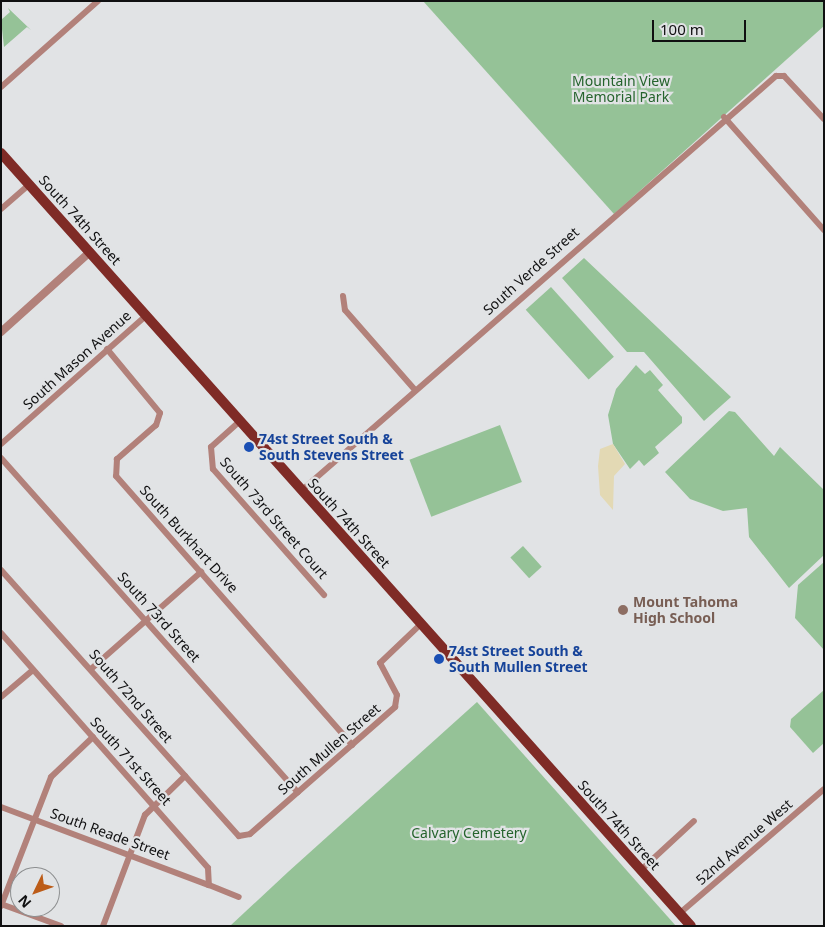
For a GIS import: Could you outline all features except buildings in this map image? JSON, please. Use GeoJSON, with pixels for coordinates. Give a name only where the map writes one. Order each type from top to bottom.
{"type":"FeatureCollection","features":[{"type":"Feature","properties":{"kind":"main road","name":"South 74th Street"},"geometry":{"type":"LineString","coordinates":[[1,153],[691,926]]}},
{"type":"Feature","properties":{"kind":"street"},"geometry":{"type":"LineString","coordinates":[[1,87],[98,1]]}},
{"type":"Feature","properties":{"kind":"street","name":"South Verde Street"},"geometry":{"type":"LineString","coordinates":[[301,491],[724,116],[780,74],[824,120]]}},
{"type":"Feature","properties":{"kind":"street"},"geometry":{"type":"LineString","coordinates":[[724,116],[824,230]]}},
{"type":"Feature","properties":{"kind":"street"},"geometry":{"type":"LineString","coordinates":[[1,209],[29,184]]}},
{"type":"Feature","properties":{"kind":"street"},"geometry":{"type":"LineString","coordinates":[[1,332],[90,252]]}},
{"type":"Feature","properties":{"kind":"street"},"geometry":{"type":"LineString","coordinates":[[342,296],[345,310],[415,390]]}},
{"type":"Feature","properties":{"kind":"street","name":"South Mason Avenue"},"geometry":{"type":"LineString","coordinates":[[1,444],[147,315]]}},
{"type":"Feature","properties":{"kind":"street","name":"South Burkhart Drive"},"geometry":{"type":"LineString","coordinates":[[107,350],[160,413],[156,425],[117,459],[116,476],[352,744]]}},
{"type":"Feature","properties":{"kind":"street","name":"South 73rd Street Court"},"geometry":{"type":"LineString","coordinates":[[240,421],[214,443],[208,456],[216,473],[324,595]]}},
{"type":"Feature","properties":{"kind":"street","name":"South 73rd Street"},"geometry":{"type":"LineString","coordinates":[[1,458],[298,792]]}},
{"type":"Feature","properties":{"kind":"street","name":"South 72nd Street"},"geometry":{"type":"LineString","coordinates":[[1,570],[185,776],[243,836]]}},
{"type":"Feature","properties":{"kind":"street"},"geometry":{"type":"LineString","coordinates":[[91,669],[202,572]]}},
{"type":"Feature","properties":{"kind":"street","name":"South Mullen Street"},"geometry":{"type":"LineString","coordinates":[[243,836],[298,792],[395,707],[397,695],[380,663],[421,624]]}},
{"type":"Feature","properties":{"kind":"street","name":"South 71st Street"},"geometry":{"type":"LineString","coordinates":[[1,633],[208,868],[209,885]]}},
{"type":"Feature","properties":{"kind":"street"},"geometry":{"type":"LineString","coordinates":[[1,698],[34,670]]}},
{"type":"Feature","properties":{"kind":"street"},"geometry":{"type":"LineString","coordinates":[[61,926],[2,905],[51,777],[93,737]]}},
{"type":"Feature","properties":{"kind":"street"},"geometry":{"type":"LineString","coordinates":[[103,926],[130,854],[154,805],[185,776]]}},
{"type":"Feature","properties":{"kind":"street","name":"52nd Avenue West"},"geometry":{"type":"LineString","coordinates":[[680,913],[824,789]]}},
{"type":"Feature","properties":{"kind":"street","name":"South Reade Street"},"geometry":{"type":"LineString","coordinates":[[1,807],[209,885]]}},
{"type":"Feature","properties":{"kind":"street"},"geometry":{"type":"LineString","coordinates":[[641,870],[694,821]]}},
{"type":"Feature","properties":{"kind":"street"},"geometry":{"type":"LineString","coordinates":[[209,885],[239,897]]}},
{"type":"Feature","properties":{"kind":"green space","name":"Mountain View Memorial Park"},"geometry":{"type":"Polygon","coordinates":[[[423,1],[824,1],[824,26],[614,214],[423,1]]]}},
{"type":"Feature","properties":{"kind":"green space"},"geometry":{"type":"Polygon","coordinates":[[[8,8],[31,30],[27,27],[4,47],[1,20],[10,12],[8,8]]]}},
{"type":"Feature","properties":{"kind":"green space"},"geometry":{"type":"Polygon","coordinates":[[[584,258],[731,397],[704,421],[644,352],[627,352],[562,278],[584,258]]]}},
{"type":"Feature","properties":{"kind":"green space"},"geometry":{"type":"Polygon","coordinates":[[[551,287],[614,357],[589,380],[526,310],[551,287]]]}},
{"type":"Feature","properties":{"kind":"green space"},"geometry":{"type":"Polygon","coordinates":[[[636,365],[645,374],[650,370],[663,385],[658,390],[682,417],[682,423],[655,447],[659,453],[644,466],[639,460],[630,469],[613,444],[608,415],[616,389],[636,365]]]}},
{"type":"Feature","properties":{"kind":"green space"},"geometry":{"type":"Polygon","coordinates":[[[729,411],[735,412],[774,456],[780,447],[824,490],[824,555],[789,588],[749,537],[747,508],[723,511],[690,499],[665,472],[729,411]]]}},
{"type":"Feature","properties":{"kind":"green space"},"geometry":{"type":"Polygon","coordinates":[[[500,425],[522,482],[431,517],[409,460],[500,425]]]}},
{"type":"Feature","properties":{"kind":"green space"},"geometry":{"type":"Polygon","coordinates":[[[523,546],[542,567],[529,578],[510,557],[523,546]]]}},
{"type":"Feature","properties":{"kind":"green space"},"geometry":{"type":"Polygon","coordinates":[[[824,562],[824,650],[795,618],[798,585],[824,562]]]}},
{"type":"Feature","properties":{"kind":"green space"},"geometry":{"type":"Polygon","coordinates":[[[824,690],[824,743],[813,753],[790,727],[791,719],[824,690]]]}},
{"type":"Feature","properties":{"kind":"green space","name":"Calvary Cemetery"},"geometry":{"type":"Polygon","coordinates":[[[477,702],[676,926],[230,926],[288,872],[477,702]]]}},
{"type":"Feature","properties":{"kind":"sand"},"geometry":{"type":"Polygon","coordinates":[[[613,444],[625,464],[614,476],[613,510],[600,495],[598,466],[600,449],[613,444]]]}},
{"type":"Feature","properties":{"kind":"place","name":"74st Street South & South Stevens Street"},"geometry":{"type":"Point","coordinates":[249,447]}},
{"type":"Feature","properties":{"kind":"place","name":"Mount Tahoma High School"},"geometry":{"type":"Point","coordinates":[623,610]}},
{"type":"Feature","properties":{"kind":"place","name":"74st Street South & South Mullen Street"},"geometry":{"type":"Point","coordinates":[439,659]}}]}
